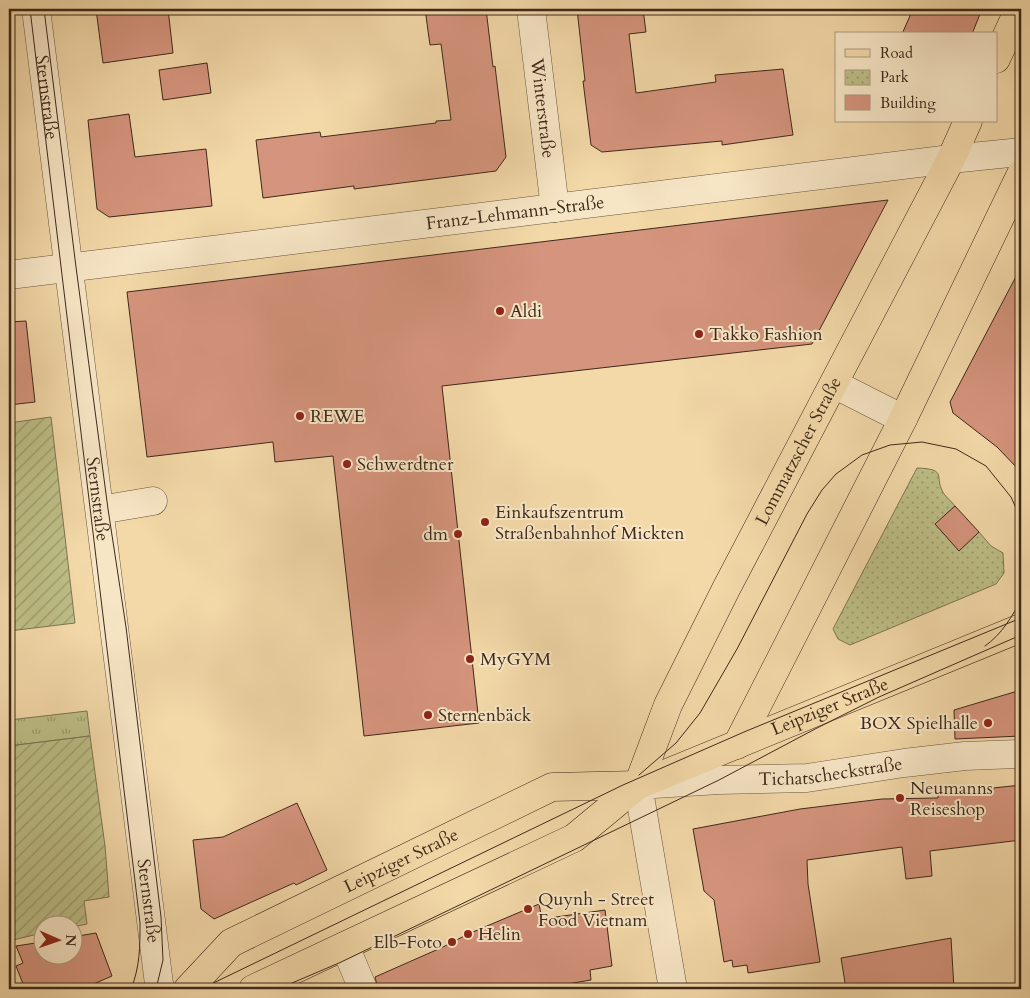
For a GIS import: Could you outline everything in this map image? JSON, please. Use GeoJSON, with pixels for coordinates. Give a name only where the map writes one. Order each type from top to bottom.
{"type":"FeatureCollection","features":[{"type":"Feature","properties":{"kind":"main road"},"geometry":{"type":"LineString","coordinates":[[998,55],[1019,9]]}},
{"type":"Feature","properties":{"kind":"main road","name":"Lommatzscher Straße"},"geometry":{"type":"LineString","coordinates":[[638,785],[668,705],[726,589],[951,159],[968,122]]}},
{"type":"Feature","properties":{"kind":"main road"},"geometry":{"type":"LineString","coordinates":[[737,745],[903,419],[1021,174]]}},
{"type":"Feature","properties":{"kind":"main road","name":"Leipziger Straße"},"geometry":{"type":"LineString","coordinates":[[253,989],[574,838],[638,785],[1021,628]]}},
{"type":"Feature","properties":{"kind":"main road","name":"Leipziger Straße"},"geometry":{"type":"LineString","coordinates":[[188,989],[231,943],[552,787],[638,785]]}},
{"type":"Feature","properties":{"kind":"street","name":"Sternstraße"},"geometry":{"type":"LineString","coordinates":[[36,9],[128,744],[161,989]]}},
{"type":"Feature","properties":{"kind":"street","name":"Winterstraße"},"geometry":{"type":"LineString","coordinates":[[531,9],[554,208]]}},
{"type":"Feature","properties":{"kind":"street","name":"Franz-Lehmann-Straße"},"geometry":{"type":"LineString","coordinates":[[9,275],[1021,152]]}},
{"type":"Feature","properties":{"kind":"street"},"geometry":{"type":"LineString","coordinates":[[834,384],[903,419]]}},
{"type":"Feature","properties":{"kind":"street"},"geometry":{"type":"LineString","coordinates":[[100,510],[153,501]]}},
{"type":"Feature","properties":{"kind":"street","name":"Tichatscheckstraße"},"geometry":{"type":"LineString","coordinates":[[638,785],[719,780],[807,778],[964,756],[1021,754]]}},
{"type":"Feature","properties":{"kind":"street"},"geometry":{"type":"LineString","coordinates":[[638,785],[673,989]]}},
{"type":"Feature","properties":{"kind":"street"},"geometry":{"type":"LineString","coordinates":[[345,946],[364,989]]}},
{"type":"Feature","properties":{"kind":"green space"},"geometry":{"type":"Polygon","coordinates":[[[51,417],[75,623],[9,631],[9,423],[51,417]]]}},
{"type":"Feature","properties":{"kind":"green space"},"geometry":{"type":"Polygon","coordinates":[[[917,468],[937,472],[944,494],[955,506],[936,524],[959,551],[979,532],[991,546],[1003,553],[1004,573],[996,584],[850,645],[838,639],[833,629],[917,468]]]}},
{"type":"Feature","properties":{"kind":"green space"},"geometry":{"type":"Polygon","coordinates":[[[87,711],[90,736],[9,746],[9,720],[87,711]]]}},
{"type":"Feature","properties":{"kind":"green space"},"geometry":{"type":"Polygon","coordinates":[[[90,736],[105,846],[109,897],[84,901],[87,924],[82,925],[82,916],[32,916],[32,935],[9,941],[9,746],[90,736]]]}},
{"type":"Feature","properties":{"kind":"building"},"geometry":{"type":"Polygon","coordinates":[[[96,9],[168,9],[173,53],[103,63],[96,9]]]}},
{"type":"Feature","properties":{"kind":"building"},"geometry":{"type":"Polygon","coordinates":[[[425,9],[486,9],[506,157],[496,171],[354,189],[354,186],[263,198],[256,140],[320,132],[321,137],[451,120],[441,44],[430,45],[425,9]]]}},
{"type":"Feature","properties":{"kind":"building"},"geometry":{"type":"Polygon","coordinates":[[[577,9],[643,9],[646,32],[629,34],[636,93],[716,82],[715,75],[783,69],[793,135],[722,145],[722,141],[602,152],[591,145],[577,9]]]}},
{"type":"Feature","properties":{"kind":"building"},"geometry":{"type":"Polygon","coordinates":[[[913,9],[982,9],[973,32],[903,32],[913,9]]]}},
{"type":"Feature","properties":{"kind":"building"},"geometry":{"type":"Polygon","coordinates":[[[207,63],[211,93],[163,100],[159,70],[207,63]]]}},
{"type":"Feature","properties":{"kind":"building"},"geometry":{"type":"Polygon","coordinates":[[[129,114],[135,157],[206,149],[212,206],[109,217],[97,209],[88,120],[129,114]]]}},
{"type":"Feature","properties":{"kind":"building"},"geometry":{"type":"Polygon","coordinates":[[[888,200],[812,344],[442,386],[479,723],[364,736],[333,456],[275,462],[273,442],[147,457],[127,292],[888,200]]]}},
{"type":"Feature","properties":{"kind":"building"},"geometry":{"type":"Polygon","coordinates":[[[1021,267],[1021,472],[997,447],[953,413],[950,402],[1021,267]]]}},
{"type":"Feature","properties":{"kind":"building"},"geometry":{"type":"Polygon","coordinates":[[[26,321],[35,402],[9,405],[9,322],[26,321]]]}},
{"type":"Feature","properties":{"kind":"building"},"geometry":{"type":"Polygon","coordinates":[[[955,506],[979,532],[959,551],[935,524],[955,506]]]}},
{"type":"Feature","properties":{"kind":"building","name":"BOX Spielhalle"},"geometry":{"type":"Polygon","coordinates":[[[1021,690],[1021,736],[955,739],[954,710],[1021,690]]]}},
{"type":"Feature","properties":{"kind":"building"},"geometry":{"type":"Polygon","coordinates":[[[1021,785],[1021,840],[930,851],[932,876],[906,879],[902,847],[807,860],[808,884],[820,962],[748,973],[747,965],[733,967],[732,960],[724,962],[714,900],[704,891],[693,829],[800,809],[882,799],[938,798],[938,794],[1021,785]]]}},
{"type":"Feature","properties":{"kind":"building"},"geometry":{"type":"Polygon","coordinates":[[[297,803],[327,870],[214,919],[201,909],[193,840],[223,837],[297,803]]]}},
{"type":"Feature","properties":{"kind":"building"},"geometry":{"type":"Polygon","coordinates":[[[539,904],[542,919],[605,910],[612,966],[590,970],[591,980],[538,989],[378,989],[375,977],[539,904]]]}},
{"type":"Feature","properties":{"kind":"building"},"geometry":{"type":"Polygon","coordinates":[[[96,933],[112,976],[82,989],[25,989],[16,966],[23,963],[16,946],[32,944],[32,966],[82,966],[82,935],[96,933]]]}},
{"type":"Feature","properties":{"kind":"building"},"geometry":{"type":"Polygon","coordinates":[[[951,938],[954,989],[846,989],[841,958],[951,938]]]}},
{"type":"Feature","properties":{"kind":"tram line"},"geometry":{"type":"LineString","coordinates":[[30,9],[140,923],[138,965],[131,989]]}},
{"type":"Feature","properties":{"kind":"tram line"},"geometry":{"type":"LineString","coordinates":[[44,9],[108,509],[126,627],[161,917],[163,960],[156,989]]}},
{"type":"Feature","properties":{"kind":"tram line"},"geometry":{"type":"LineString","coordinates":[[639,775],[676,743],[700,713],[737,649],[807,514],[822,490],[836,474],[862,455],[890,445],[922,442],[956,449],[986,466],[1011,497],[1021,519]]}},
{"type":"Feature","properties":{"kind":"tram line"},"geometry":{"type":"LineString","coordinates":[[985,646],[1006,625],[1021,599]]}},
{"type":"Feature","properties":{"kind":"tram line"},"geometry":{"type":"LineString","coordinates":[[201,989],[623,785],[744,732],[1021,618]]}},
{"type":"Feature","properties":{"kind":"tram line"},"geometry":{"type":"LineString","coordinates":[[278,989],[339,963],[719,780],[879,697],[1021,635]]}},
{"type":"Feature","properties":{"kind":"place","name":"Aldi"},"geometry":{"type":"Point","coordinates":[500,311]}},
{"type":"Feature","properties":{"kind":"place","name":"Takko Fashion"},"geometry":{"type":"Point","coordinates":[699,334]}},
{"type":"Feature","properties":{"kind":"place","name":"REWE"},"geometry":{"type":"Point","coordinates":[300,416]}},
{"type":"Feature","properties":{"kind":"place","name":"Schwerdtner"},"geometry":{"type":"Point","coordinates":[347,464]}},
{"type":"Feature","properties":{"kind":"place","name":"Einkaufszentrum Straßenbahnhof Mickten"},"geometry":{"type":"Point","coordinates":[485,522]}},
{"type":"Feature","properties":{"kind":"place","name":"dm"},"geometry":{"type":"Point","coordinates":[458,534]}},
{"type":"Feature","properties":{"kind":"place","name":"MyGYM"},"geometry":{"type":"Point","coordinates":[470,659]}},
{"type":"Feature","properties":{"kind":"place","name":"Sternenbäck"},"geometry":{"type":"Point","coordinates":[428,715]}},
{"type":"Feature","properties":{"kind":"place","name":"BOX Spielhalle"},"geometry":{"type":"Point","coordinates":[988,723]}},
{"type":"Feature","properties":{"kind":"place","name":"Neumanns Reiseshop"},"geometry":{"type":"Point","coordinates":[900,798]}},
{"type":"Feature","properties":{"kind":"place","name":"Quynh - Street Food Vietnam"},"geometry":{"type":"Point","coordinates":[528,909]}},
{"type":"Feature","properties":{"kind":"place","name":"Helin"},"geometry":{"type":"Point","coordinates":[468,934]}},
{"type":"Feature","properties":{"kind":"place","name":"Elb-Foto"},"geometry":{"type":"Point","coordinates":[452,942]}}]}
